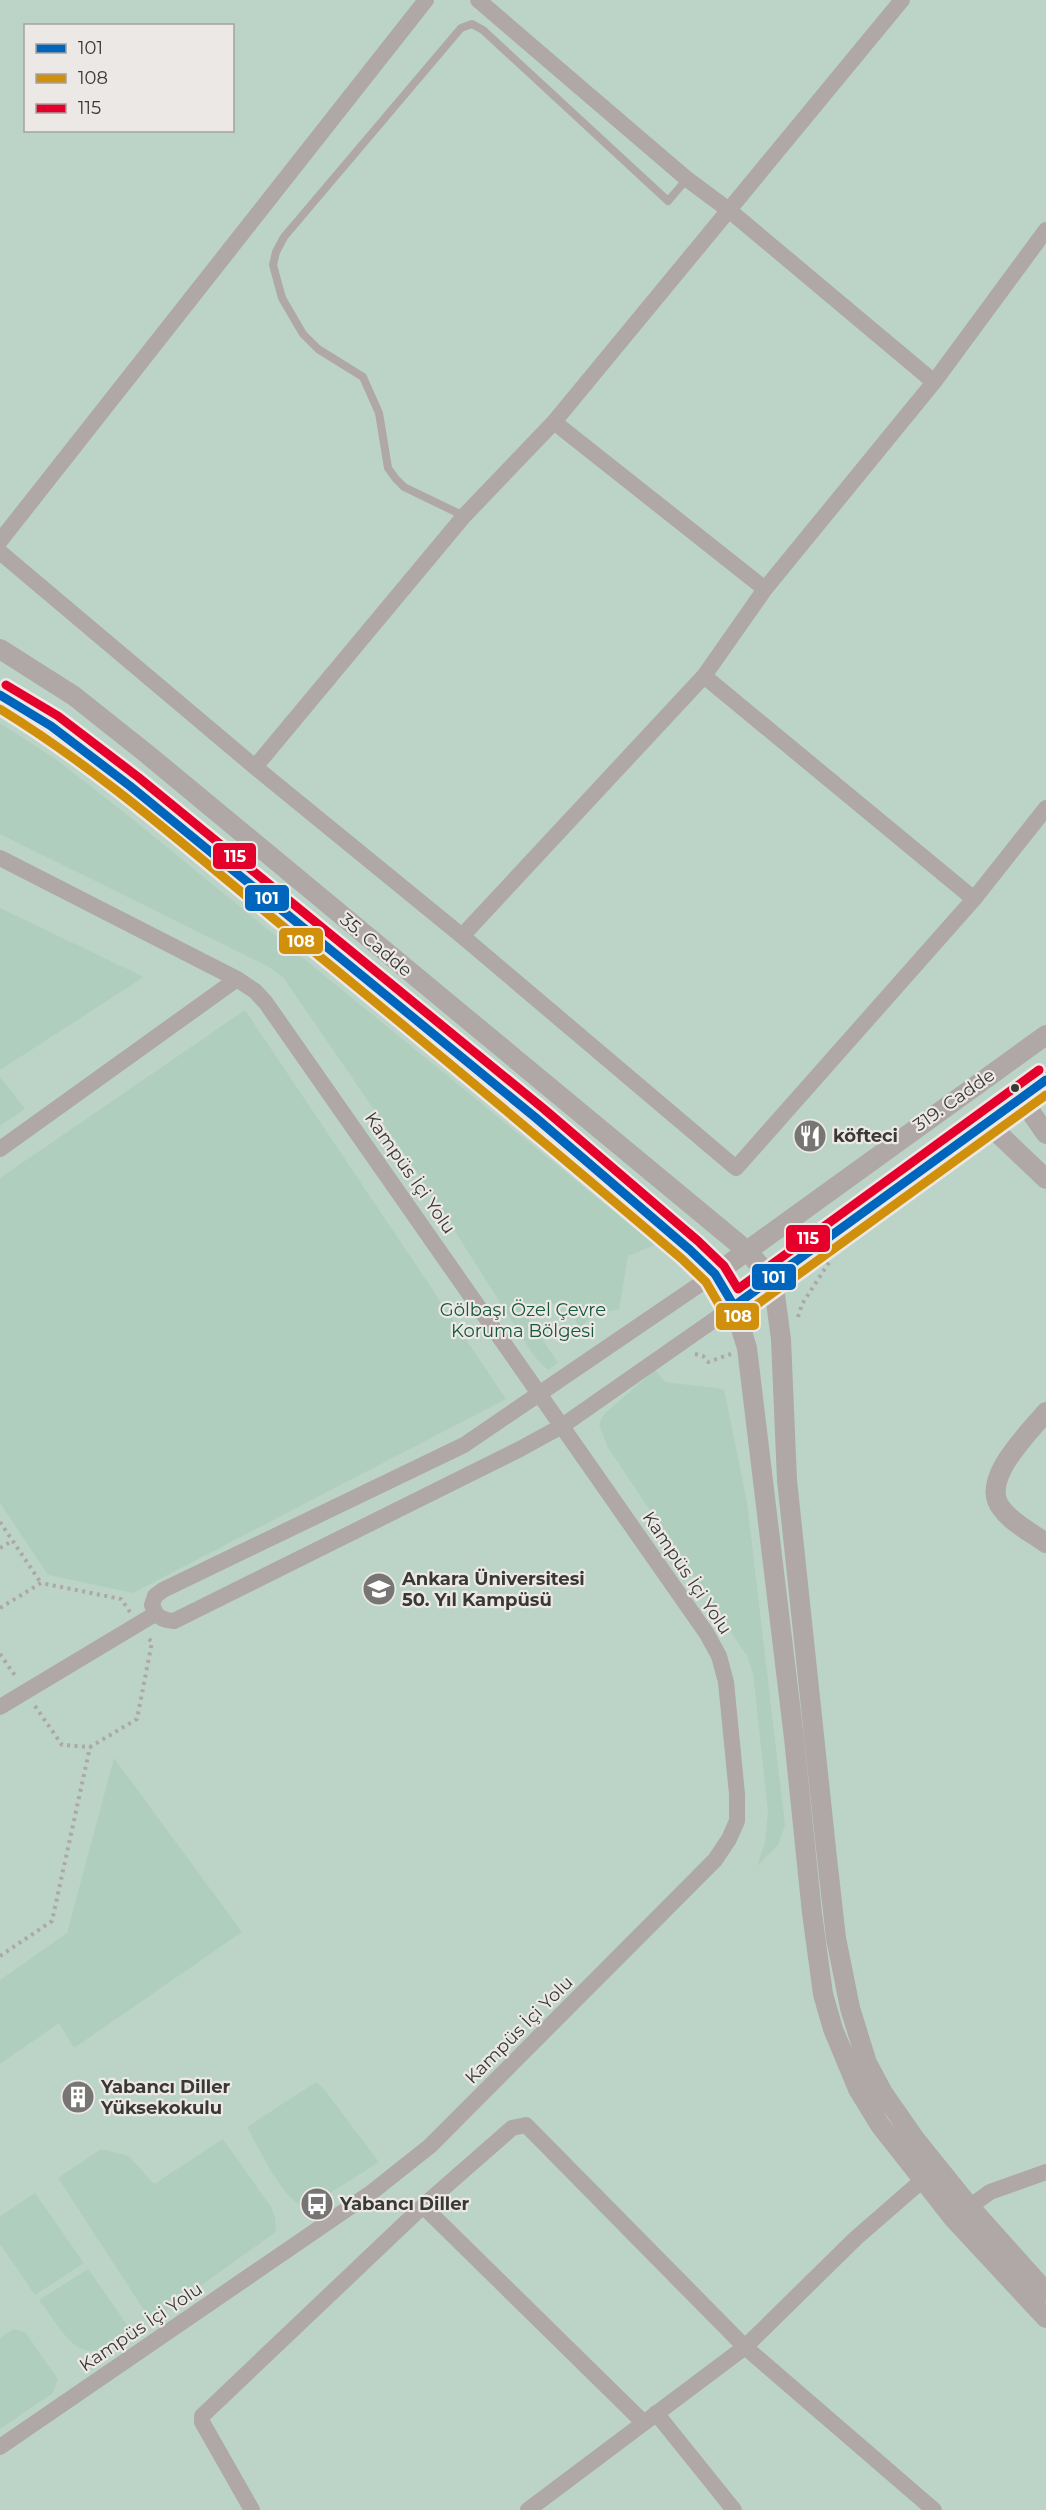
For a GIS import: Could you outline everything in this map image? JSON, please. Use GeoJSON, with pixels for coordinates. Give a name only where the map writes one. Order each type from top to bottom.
{"type":"FeatureCollection","features":[{"type":"Feature","properties":{"kind":"street"},"geometry":{"type":"LineString","coordinates":[[0,541],[426,0]]}},
{"type":"Feature","properties":{"kind":"street"},"geometry":{"type":"LineString","coordinates":[[478,0],[687,179],[730,211],[934,382]]}},
{"type":"Feature","properties":{"kind":"street"},"geometry":{"type":"LineString","coordinates":[[255,767],[464,516],[554,422],[902,0]]}},
{"type":"Feature","properties":{"kind":"street"},"geometry":{"type":"LineString","coordinates":[[462,936],[704,676],[765,590],[934,382],[1046,230]]}},
{"type":"Feature","properties":{"kind":"street"},"geometry":{"type":"LineString","coordinates":[[554,422],[765,590]]}},
{"type":"Feature","properties":{"kind":"street"},"geometry":{"type":"LineString","coordinates":[[2,559],[462,936],[736,1168],[974,898],[1046,808]]}},
{"type":"Feature","properties":{"kind":"street","name":"35. Cadde"},"geometry":{"type":"LineString","coordinates":[[0,650],[41,674],[116,728],[746,1250],[772,1280]]}},
{"type":"Feature","properties":{"kind":"street"},"geometry":{"type":"LineString","coordinates":[[704,676],[974,898]]}},
{"type":"Feature","properties":{"kind":"street","name":"35. Cadde"},"geometry":{"type":"LineString","coordinates":[[0,695],[51,726],[130,786],[536,1118],[715,1274],[734,1306],[747,1348],[823,1994],[833,2030],[858,2089],[880,2125],[922,2179],[961,2213]]}},
{"type":"Feature","properties":{"kind":"street","name":"Kampüs İçi Yolu"},"geometry":{"type":"LineString","coordinates":[[0,858],[237,979],[255,991],[281,1022],[707,1634],[719,1656],[726,1682],[737,1794],[737,1821],[729,1839],[715,1860],[459,2117],[404,2168],[0,2447]]}},
{"type":"Feature","properties":{"kind":"street"},"geometry":{"type":"LineString","coordinates":[[0,1149],[237,979]]}},
{"type":"Feature","properties":{"kind":"street","name":"319. Cadde"},"geometry":{"type":"LineString","coordinates":[[715,1274],[1046,1035]]}},
{"type":"Feature","properties":{"kind":"street","name":"319. Cadde"},"geometry":{"type":"LineString","coordinates":[[734,1306],[1046,1080]]}},
{"type":"Feature","properties":{"kind":"street"},"geometry":{"type":"LineString","coordinates":[[1021,1098],[1046,1134]]}},
{"type":"Feature","properties":{"kind":"street"},"geometry":{"type":"LineString","coordinates":[[986,1122],[1046,1179]]}},
{"type":"Feature","properties":{"kind":"street"},"geometry":{"type":"LineString","coordinates":[[715,1274],[464,1444],[163,1590],[155,1596],[152,1605],[155,1614],[164,1620],[174,1621],[190,1614],[562,1426],[734,1306]]}},
{"type":"Feature","properties":{"kind":"street"},"geometry":{"type":"LineString","coordinates":[[772,1280],[781,1339],[788,1480],[836,1938],[850,2008],[867,2063],[883,2093],[915,2139],[939,2167],[961,2213],[1046,2318]]}},
{"type":"Feature","properties":{"kind":"street"},"geometry":{"type":"LineString","coordinates":[[1046,1412],[1006,1462],[995,1483],[994,1497],[1002,1510],[1046,1543]]}},
{"type":"Feature","properties":{"kind":"street"},"geometry":{"type":"LineString","coordinates":[[0,1707],[155,1614]]}},
{"type":"Feature","properties":{"kind":"street"},"geometry":{"type":"LineString","coordinates":[[252,2510],[201,2422],[202,2416],[423,2206],[512,2128],[525,2125],[745,2347],[934,2510]]}},
{"type":"Feature","properties":{"kind":"street"},"geometry":{"type":"LineString","coordinates":[[528,2510],[745,2347],[856,2238],[922,2179],[939,2167]]}},
{"type":"Feature","properties":{"kind":"street"},"geometry":{"type":"LineString","coordinates":[[961,2213],[990,2192],[1046,2172]]}},
{"type":"Feature","properties":{"kind":"street"},"geometry":{"type":"LineString","coordinates":[[423,2206],[650,2417],[734,2510]]}},
{"type":"Feature","properties":{"kind":"street"},"geometry":{"type":"LineString","coordinates":[[961,2213],[1046,2292]]}},
{"type":"Feature","properties":{"kind":"lane"},"geometry":{"type":"LineString","coordinates":[[464,516],[404,487],[388,468],[379,412],[363,377],[318,349],[303,334],[282,298],[273,266],[276,252],[284,237],[461,28],[472,24],[483,30],[668,201],[687,179]]}},
{"type":"Feature","properties":{"kind":"path"},"geometry":{"type":"LineString","coordinates":[[797,1322],[802,1304],[833,1257]]}},
{"type":"Feature","properties":{"kind":"path"},"geometry":{"type":"LineString","coordinates":[[693,1350],[693,1353],[703,1356],[708,1362]]}},
{"type":"Feature","properties":{"kind":"path"},"geometry":{"type":"LineString","coordinates":[[0,1522],[41,1583]]}},
{"type":"Feature","properties":{"kind":"path"},"geometry":{"type":"LineString","coordinates":[[0,1548],[12,1541]]}},
{"type":"Feature","properties":{"kind":"path"},"geometry":{"type":"LineString","coordinates":[[0,1654],[62,1745],[90,1747],[137,1719]]}},
{"type":"Feature","properties":{"kind":"path"},"geometry":{"type":"LineString","coordinates":[[0,1956],[52,1921],[90,1747]]}},
{"type":"Feature","properties":{"kind":"green space","name":"Gölbaşı Özel Çevre Koruma Bölgesi"},"geometry":{"type":"Polygon","coordinates":[[[0,0],[1046,0],[1046,2510],[0,2510],[0,0]]]}},
{"type":"Feature","properties":{"kind":"green space"},"geometry":{"type":"Polygon","coordinates":[[[0,723],[57,760],[135,821],[655,1245],[628,1256],[619,1310],[597,1314],[580,1328],[562,1299],[529,1319],[558,1363],[548,1370],[534,1356],[423,1181],[283,977],[269,967],[0,834],[0,723]]]}},
{"type":"Feature","properties":{"kind":"green space"},"geometry":{"type":"Polygon","coordinates":[[[0,908],[144,977],[0,1070],[0,908]]]}},
{"type":"Feature","properties":{"kind":"green space"},"geometry":{"type":"Polygon","coordinates":[[[245,1010],[506,1399],[133,1593],[48,1575],[0,1503],[0,1178],[245,1010]]]}},
{"type":"Feature","properties":{"kind":"green space"},"geometry":{"type":"Polygon","coordinates":[[[0,1077],[25,1109],[0,1126],[0,1077]]]}},
{"type":"Feature","properties":{"kind":"green space"},"geometry":{"type":"Polygon","coordinates":[[[655,1370],[665,1382],[724,1389],[747,1502],[785,1825],[778,1845],[757,1866],[765,1842],[768,1813],[753,1673],[747,1656],[607,1446],[599,1424],[604,1414],[655,1370]]]}},
{"type":"Feature","properties":{"kind":"green space"},"geometry":{"type":"Polygon","coordinates":[[[114,1758],[242,1932],[74,2048],[59,2023],[0,2064],[0,1980],[67,1933],[114,1758]]]}},
{"type":"Feature","properties":{"kind":"green space"},"geometry":{"type":"Polygon","coordinates":[[[316,2082],[324,2089],[379,2162],[308,2207],[300,2205],[282,2187],[247,2127],[316,2082]]]}},
{"type":"Feature","properties":{"kind":"green space"},"geometry":{"type":"Polygon","coordinates":[[[223,2139],[271,2207],[276,2232],[151,2321],[58,2178],[101,2149],[129,2156],[154,2184],[223,2139]]]}},
{"type":"Feature","properties":{"kind":"green space"},"geometry":{"type":"Polygon","coordinates":[[[35,2193],[84,2263],[35,2295],[0,2244],[0,2216],[35,2193]]]}},
{"type":"Feature","properties":{"kind":"green space"},"geometry":{"type":"Polygon","coordinates":[[[88,2269],[133,2333],[100,2350],[78,2347],[69,2340],[39,2300],[88,2269]]]}},
{"type":"Feature","properties":{"kind":"green space"},"geometry":{"type":"Polygon","coordinates":[[[13,2329],[25,2332],[58,2379],[53,2393],[0,2429],[0,2338],[13,2329]]]}},
{"type":"Feature","properties":{"kind":"transit line","name":"115"},"geometry":{"type":"LineString","coordinates":[[6,685],[58,716],[138,777],[544,1109],[698,1241],[724,1266],[738,1289],[1039,1070]]}},
{"type":"Feature","properties":{"kind":"transit line","name":"101"},"geometry":{"type":"LineString","coordinates":[[0,695],[51,726],[130,786],[536,1118],[690,1250],[715,1274],[734,1306],[1046,1080]]}},
{"type":"Feature","properties":{"kind":"transit line","name":"108"},"geometry":{"type":"LineString","coordinates":[[0,709],[72,757],[140,809],[479,1088],[682,1259],[706,1282],[724,1313],[730,1317],[741,1316],[1046,1095]]}},
{"type":"Feature","properties":{"kind":"place","name":"köfteci"},"geometry":{"type":"Point","coordinates":[810,1136]}},
{"type":"Feature","properties":{"kind":"place","name":"Ankara Üniversitesi 50. Yıl Kampüsü"},"geometry":{"type":"Point","coordinates":[379,1589]}},
{"type":"Feature","properties":{"kind":"place","name":"Yabancı Diller Yüksekokulu"},"geometry":{"type":"Point","coordinates":[78,2097]}},
{"type":"Feature","properties":{"kind":"place","name":"Yabancı Diller"},"geometry":{"type":"Point","coordinates":[317,2204]}}]}
